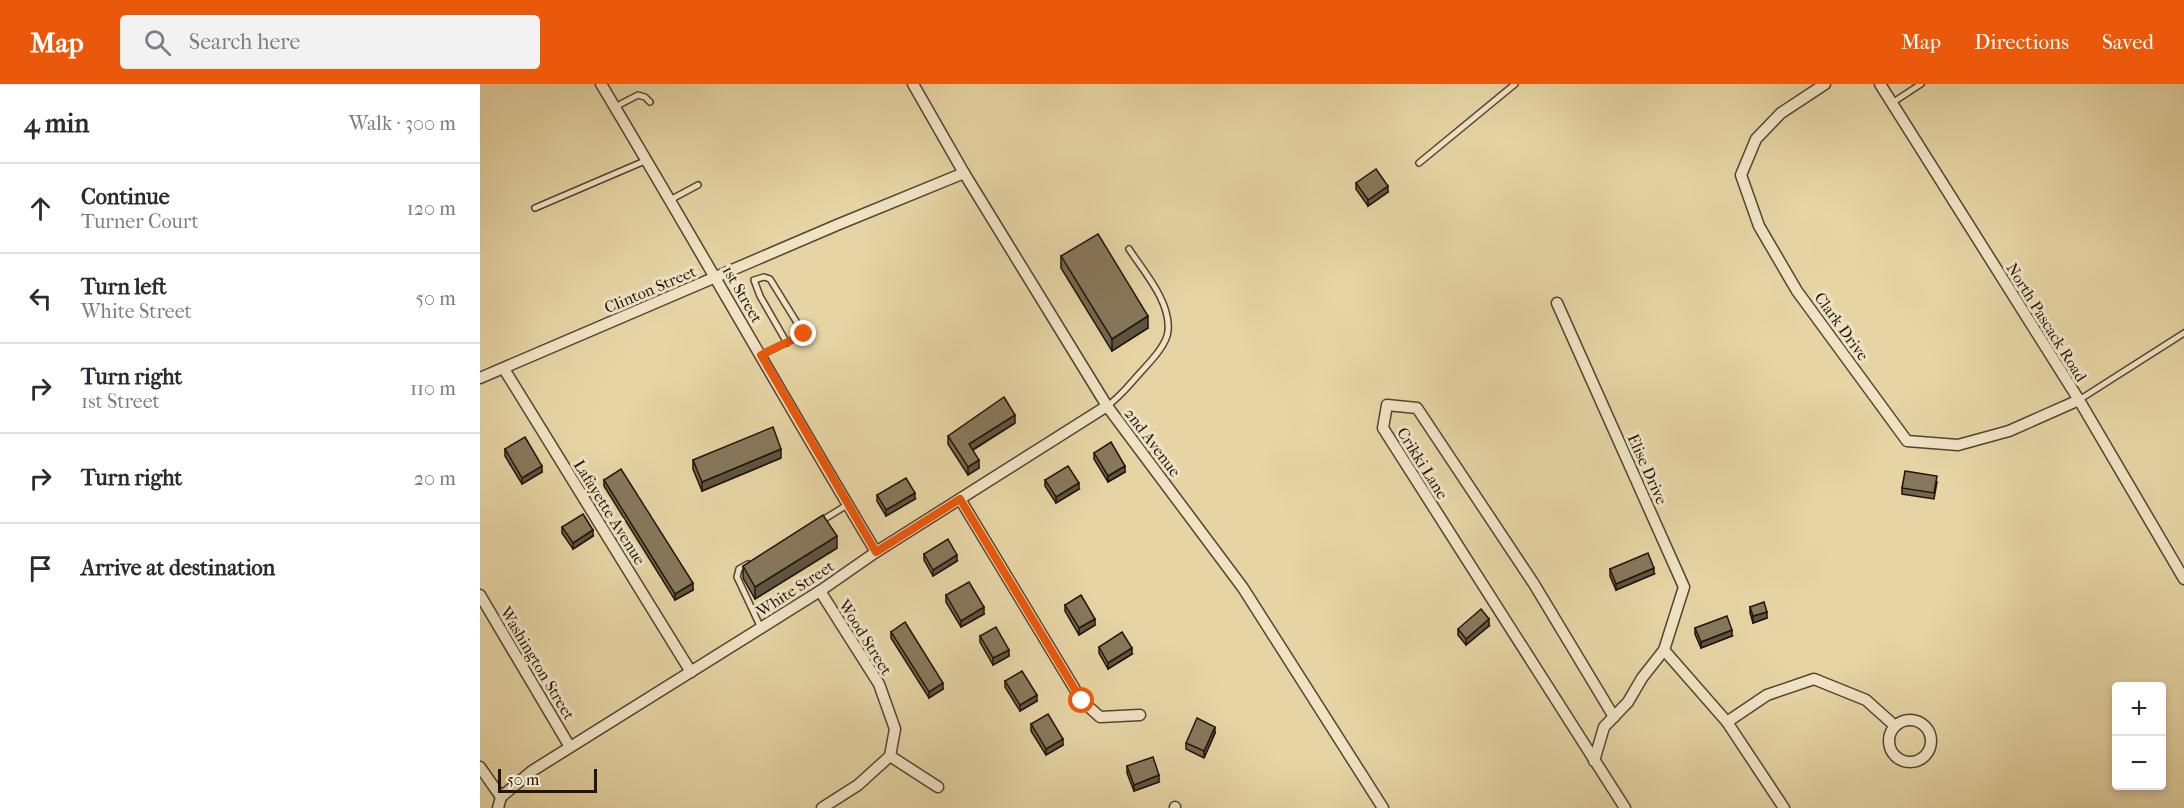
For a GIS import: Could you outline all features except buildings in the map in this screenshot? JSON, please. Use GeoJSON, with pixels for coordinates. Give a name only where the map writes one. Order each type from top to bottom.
{"type":"FeatureCollection","features":[{"type":"Feature","properties":{"kind":"street","name":"1st Street"},"geometry":{"type":"LineString","coordinates":[[601,84],[876,552]]}},
{"type":"Feature","properties":{"kind":"street","name":"2nd Avenue"},"geometry":{"type":"LineString","coordinates":[[913,84],[964,173],[1107,406],[1243,588],[1383,808]]}},
{"type":"Feature","properties":{"kind":"street","name":"Clark Drive"},"geometry":{"type":"LineString","coordinates":[[1825,84],[1781,112],[1756,139],[1741,175],[1759,226],[1797,291],[1907,441],[1958,445],[2009,431],[2079,400]]}},
{"type":"Feature","properties":{"kind":"street","name":"North Pascack Road"},"geometry":{"type":"LineString","coordinates":[[1880,84],[2079,400],[2184,579]]}},
{"type":"Feature","properties":{"kind":"street","name":"Clinton Street"},"geometry":{"type":"LineString","coordinates":[[480,378],[964,173]]}},
{"type":"Feature","properties":{"kind":"street","name":"Elise Drive"},"geometry":{"type":"LineString","coordinates":[[1557,303],[1684,587],[1664,650],[1642,678],[1628,702],[1604,727],[1594,761]]}},
{"type":"Feature","properties":{"kind":"street","name":"Lafayette Avenue"},"geometry":{"type":"LineString","coordinates":[[504,369],[691,672]]}},
{"type":"Feature","properties":{"kind":"street","name":"Crikki Lane"},"geometry":{"type":"LineString","coordinates":[[1614,717],[1534,584],[1417,408],[1387,405],[1383,428],[1625,808]]}},
{"type":"Feature","properties":{"kind":"street","name":"White Street"},"geometry":{"type":"LineString","coordinates":[[499,803],[532,771],[820,591],[876,552],[1107,406]]}},
{"type":"Feature","properties":{"kind":"street"},"geometry":{"type":"LineString","coordinates":[[960,499],[1082,701],[1100,717],[1140,715]]}},
{"type":"Feature","properties":{"kind":"street","name":"Wood Street"},"geometry":{"type":"LineString","coordinates":[[820,591],[879,684],[895,729],[890,756]]}},
{"type":"Feature","properties":{"kind":"street","name":"Washington Street"},"geometry":{"type":"LineString","coordinates":[[480,595],[570,747]]}},
{"type":"Feature","properties":{"kind":"street"},"geometry":{"type":"LineString","coordinates":[[1664,650],[1727,722],[1784,808]]}},
{"type":"Feature","properties":{"kind":"street"},"geometry":{"type":"LineString","coordinates":[[1727,722],[1767,695],[1814,679],[1866,700],[1895,726]]}},
{"type":"Feature","properties":{"kind":"street"},"geometry":{"type":"LineString","coordinates":[[822,808],[858,784],[890,756],[938,787]]}},
{"type":"Feature","properties":{"kind":"street"},"geometry":{"type":"LineString","coordinates":[[480,767],[499,803]]}},
{"type":"Feature","properties":{"kind":"lane"},"geometry":{"type":"LineString","coordinates":[[1419,163],[1515,84]]}},
{"type":"Feature","properties":{"kind":"lane"},"geometry":{"type":"LineString","coordinates":[[1892,103],[1921,84]]}},
{"type":"Feature","properties":{"kind":"lane"},"geometry":{"type":"LineString","coordinates":[[615,107],[638,96],[645,97],[650,102]]}},
{"type":"Feature","properties":{"kind":"lane"},"geometry":{"type":"LineString","coordinates":[[535,208],[647,160]]}},
{"type":"Feature","properties":{"kind":"lane"},"geometry":{"type":"LineString","coordinates":[[670,200],[698,185]]}},
{"type":"Feature","properties":{"kind":"lane"},"geometry":{"type":"LineString","coordinates":[[1107,406],[1119,398],[1156,355],[1168,333],[1166,311],[1153,285],[1129,249]]}},
{"type":"Feature","properties":{"kind":"lane"},"geometry":{"type":"LineString","coordinates":[[761,355],[787,343],[804,334],[770,279],[764,277],[754,280],[760,296],[787,343]]}},
{"type":"Feature","properties":{"kind":"lane"},"geometry":{"type":"LineString","coordinates":[[2079,400],[2184,333]]}},
{"type":"Feature","properties":{"kind":"lane"},"geometry":{"type":"LineString","coordinates":[[814,525],[847,505]]}},
{"type":"Feature","properties":{"kind":"lane"},"geometry":{"type":"LineString","coordinates":[[758,558],[736,573],[761,628]]}},
{"type":"Feature","properties":{"kind":"route"},"geometry":{"type":"LineString","coordinates":[[804,334],[761,355],[876,552],[960,499],[1082,701]]}}]}
